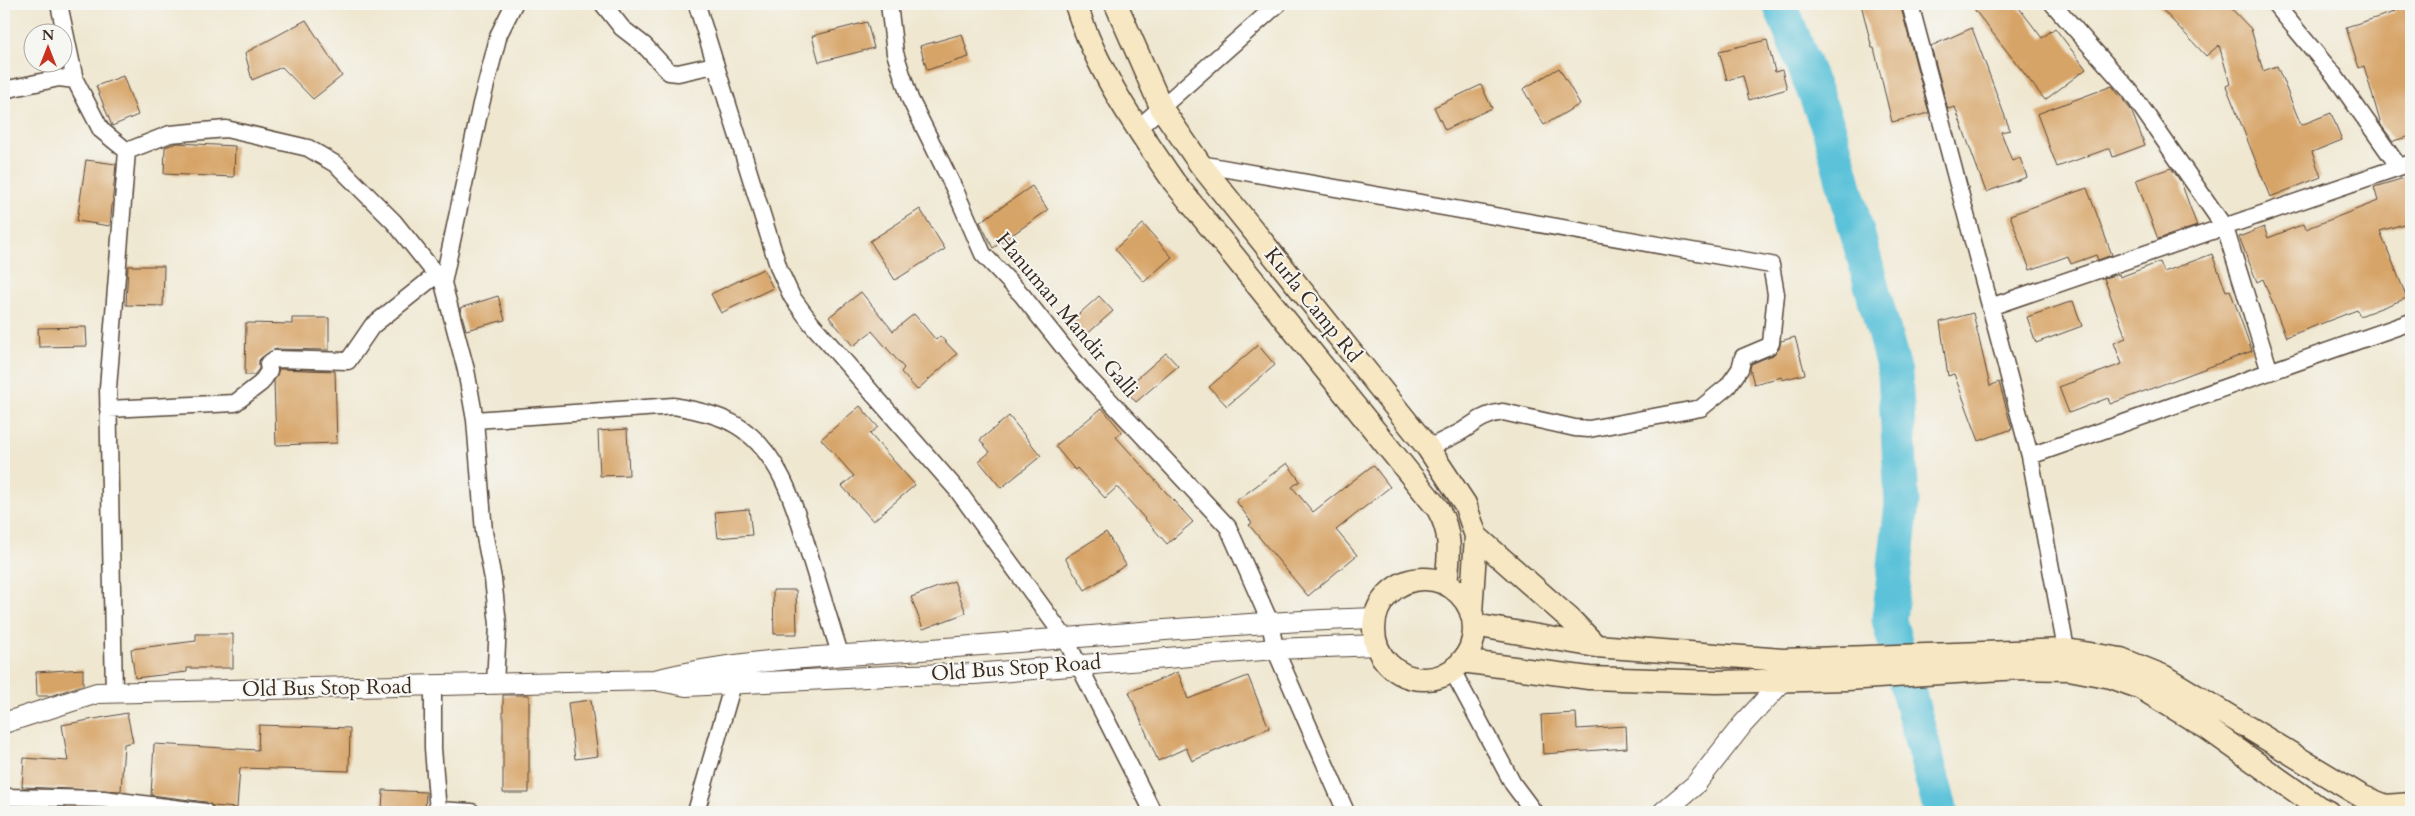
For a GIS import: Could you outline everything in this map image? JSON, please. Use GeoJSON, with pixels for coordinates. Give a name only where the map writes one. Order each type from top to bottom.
{"type":"FeatureCollection","features":[{"type":"Feature","properties":{"kind":"main road","name":"Kurla Camp Rd"},"geometry":{"type":"LineString","coordinates":[[1076,4],[1083,29],[1136,129],[1180,190],[1438,509],[1443,518],[1450,546],[1446,584]]}},
{"type":"Feature","properties":{"kind":"main road","name":"Kurla Camp Rd"},"geometry":{"type":"LineString","coordinates":[[1116,4],[1162,109],[1200,164],[1428,448],[1465,504],[1476,536],[1472,619],[1473,638],[1457,665]]}},
{"type":"Feature","properties":{"kind":"main road"},"geometry":{"type":"LineString","coordinates":[[1476,536],[1571,620],[1596,646]]}},
{"type":"Feature","properties":{"kind":"main road"},"geometry":{"type":"LineString","coordinates":[[1847,669],[1783,660],[1596,646],[1472,619],[1457,591],[1446,584],[1434,580],[1421,579],[1396,587],[1379,606],[1375,618],[1374,637],[1389,664],[1408,676],[1431,678],[1457,665],[1589,678],[1782,682],[1847,669],[1972,662],[2121,659],[2163,676],[2361,796],[2386,806],[2407,807]]}},
{"type":"Feature","properties":{"kind":"main road"},"geometry":{"type":"LineString","coordinates":[[2068,660],[2141,688],[2207,728],[2318,808],[2328,812]]}},
{"type":"Feature","properties":{"kind":"street"},"geometry":{"type":"LineString","coordinates":[[59,4],[75,80],[101,130],[127,151]]}},
{"type":"Feature","properties":{"kind":"street"},"geometry":{"type":"LineString","coordinates":[[108,409],[235,403],[261,384],[269,371],[268,364],[275,359],[348,361],[372,326],[440,279],[499,34],[514,4]]}},
{"type":"Feature","properties":{"kind":"street"},"geometry":{"type":"LineString","coordinates":[[603,4],[622,28],[644,45],[669,72],[678,73],[714,65]]}},
{"type":"Feature","properties":{"kind":"street","name":"Hanuman Mandir Galli"},"geometry":{"type":"LineString","coordinates":[[889,4],[895,53],[910,99],[955,190],[983,254],[1022,294],[1091,380],[1228,527],[1270,622],[1275,649],[1346,812]]}},
{"type":"Feature","properties":{"kind":"street"},"geometry":{"type":"LineString","coordinates":[[1136,129],[1162,109],[1278,4]]}},
{"type":"Feature","properties":{"kind":"street"},"geometry":{"type":"LineString","coordinates":[[1910,4],[2030,456],[2068,660]]}},
{"type":"Feature","properties":{"kind":"street"},"geometry":{"type":"LineString","coordinates":[[2054,4],[2130,91],[2225,228],[2270,372]]}},
{"type":"Feature","properties":{"kind":"street"},"geometry":{"type":"LineString","coordinates":[[1990,307],[2405,165],[2275,4]]}},
{"type":"Feature","properties":{"kind":"street"},"geometry":{"type":"LineString","coordinates":[[697,5],[778,270],[792,297],[811,323],[958,491],[1065,638],[1153,812]]}},
{"type":"Feature","properties":{"kind":"street"},"geometry":{"type":"LineString","coordinates":[[4,90],[59,78],[75,80]]}},
{"type":"Feature","properties":{"kind":"street"},"geometry":{"type":"LineString","coordinates":[[127,151],[170,134],[226,129],[308,148],[337,165],[394,222],[440,279],[466,370],[475,420],[484,532],[493,579],[498,624],[495,685]]}},
{"type":"Feature","properties":{"kind":"street"},"geometry":{"type":"LineString","coordinates":[[114,692],[108,388],[127,151]]}},
{"type":"Feature","properties":{"kind":"street"},"geometry":{"type":"LineString","coordinates":[[1200,164],[1771,265],[1776,294],[1771,343],[1769,346],[1744,357],[1740,369],[1728,386],[1701,408],[1588,429],[1575,428],[1503,412],[1480,418],[1463,430],[1428,448]]}},
{"type":"Feature","properties":{"kind":"street"},"geometry":{"type":"LineString","coordinates":[[2030,456],[2411,322]]}},
{"type":"Feature","properties":{"kind":"street"},"geometry":{"type":"LineString","coordinates":[[475,420],[674,406],[704,411],[736,425],[762,447],[779,471],[796,511],[840,654]]}},
{"type":"Feature","properties":{"kind":"street","name":"Old Bus Stop Road"},"geometry":{"type":"LineString","coordinates":[[4,723],[97,693],[655,680],[694,670],[840,654],[907,651],[1270,622],[1375,618]]}},
{"type":"Feature","properties":{"kind":"street","name":"Old Bus Stop Road"},"geometry":{"type":"LineString","coordinates":[[655,680],[686,686],[907,675],[974,674],[1275,649],[1377,645]]}},
{"type":"Feature","properties":{"kind":"street"},"geometry":{"type":"LineString","coordinates":[[907,651],[907,675]]}},
{"type":"Feature","properties":{"kind":"street"},"geometry":{"type":"LineString","coordinates":[[1663,812],[1695,785],[1744,724],[1782,682],[1783,660]]}},
{"type":"Feature","properties":{"kind":"street"},"geometry":{"type":"LineString","coordinates":[[1457,665],[1513,784],[1534,812]]}},
{"type":"Feature","properties":{"kind":"street"},"geometry":{"type":"LineString","coordinates":[[696,812],[733,684]]}},
{"type":"Feature","properties":{"kind":"street"},"geometry":{"type":"LineString","coordinates":[[433,686],[433,748],[438,811],[472,812]]}},
{"type":"Feature","properties":{"kind":"street"},"geometry":{"type":"LineString","coordinates":[[4,797],[104,799],[205,812]]}},
{"type":"Feature","properties":{"kind":"building"},"geometry":{"type":"Polygon","coordinates":[[[1861,4],[1900,4],[1929,113],[1892,122],[1861,4]]]}},
{"type":"Feature","properties":{"kind":"building"},"geometry":{"type":"Polygon","coordinates":[[[1970,4],[2016,4],[2042,38],[2055,28],[2086,69],[2045,100],[1970,4]]]}},
{"type":"Feature","properties":{"kind":"building"},"geometry":{"type":"Polygon","coordinates":[[[2157,4],[2227,4],[2251,29],[2263,71],[2277,66],[2301,125],[2331,113],[2342,140],[2312,152],[2321,177],[2270,197],[2226,86],[2230,84],[2219,45],[2206,56],[2157,4]]]}},
{"type":"Feature","properties":{"kind":"building"},"geometry":{"type":"Polygon","coordinates":[[[2387,4],[2411,4],[2411,136],[2393,141],[2381,125],[2364,66],[2359,68],[2346,27],[2395,12],[2387,4]]]}},
{"type":"Feature","properties":{"kind":"building"},"geometry":{"type":"Polygon","coordinates":[[[306,20],[342,76],[313,99],[282,67],[252,80],[245,53],[306,20]]]}},
{"type":"Feature","properties":{"kind":"building"},"geometry":{"type":"Polygon","coordinates":[[[867,22],[874,48],[819,62],[812,36],[867,22]]]}},
{"type":"Feature","properties":{"kind":"building"},"geometry":{"type":"Polygon","coordinates":[[[1972,28],[2010,130],[2001,132],[2012,161],[2020,158],[2027,177],[1986,192],[1955,107],[1948,109],[1931,46],[1972,28]]]}},
{"type":"Feature","properties":{"kind":"building"},"geometry":{"type":"Polygon","coordinates":[[[962,34],[969,57],[927,70],[920,46],[962,34]]]}},
{"type":"Feature","properties":{"kind":"building"},"geometry":{"type":"Polygon","coordinates":[[[1767,40],[1775,72],[1782,70],[1787,89],[1749,100],[1743,76],[1727,80],[1719,51],[1767,40]]]}},
{"type":"Feature","properties":{"kind":"building"},"geometry":{"type":"Polygon","coordinates":[[[1559,68],[1580,104],[1544,125],[1523,89],[1559,68]]]}},
{"type":"Feature","properties":{"kind":"building"},"geometry":{"type":"Polygon","coordinates":[[[123,76],[138,115],[112,126],[96,86],[123,76]]]}},
{"type":"Feature","properties":{"kind":"building"},"geometry":{"type":"Polygon","coordinates":[[[1481,85],[1492,108],[1445,130],[1434,107],[1481,85]]]}},
{"type":"Feature","properties":{"kind":"building"},"geometry":{"type":"Polygon","coordinates":[[[2112,86],[2131,110],[2145,145],[2113,157],[2110,148],[2057,167],[2037,114],[2112,86]]]}},
{"type":"Feature","properties":{"kind":"building"},"geometry":{"type":"Polygon","coordinates":[[[177,143],[235,146],[234,177],[164,174],[165,147],[177,143]]]}},
{"type":"Feature","properties":{"kind":"building"},"geometry":{"type":"Polygon","coordinates":[[[86,160],[116,164],[110,226],[77,221],[86,160]]]}},
{"type":"Feature","properties":{"kind":"building"},"geometry":{"type":"Polygon","coordinates":[[[2171,168],[2181,182],[2197,226],[2158,239],[2136,180],[2171,168]]]}},
{"type":"Feature","properties":{"kind":"building"},"geometry":{"type":"Polygon","coordinates":[[[2411,176],[2411,222],[2380,231],[2407,298],[2360,316],[2357,310],[2286,337],[2263,279],[2257,282],[2239,237],[2264,227],[2268,238],[2304,224],[2306,229],[2378,201],[2374,187],[2411,176]]]}},
{"type":"Feature","properties":{"kind":"building"},"geometry":{"type":"Polygon","coordinates":[[[1032,186],[1048,210],[993,248],[980,222],[1032,186]]]}},
{"type":"Feature","properties":{"kind":"building"},"geometry":{"type":"Polygon","coordinates":[[[2087,188],[2112,255],[2098,260],[2096,255],[2071,264],[2068,256],[2030,270],[2010,215],[2087,188]]]}},
{"type":"Feature","properties":{"kind":"building"},"geometry":{"type":"Polygon","coordinates":[[[920,209],[945,249],[895,280],[870,241],[920,209]]]}},
{"type":"Feature","properties":{"kind":"building"},"geometry":{"type":"Polygon","coordinates":[[[1143,224],[1172,257],[1144,282],[1115,249],[1143,224]]]}},
{"type":"Feature","properties":{"kind":"building"},"geometry":{"type":"Polygon","coordinates":[[[2212,254],[2226,291],[2230,290],[2252,351],[2110,404],[2108,398],[2069,413],[2059,387],[2122,364],[2114,343],[2126,338],[2104,278],[2119,274],[2120,277],[2160,262],[2164,272],[2212,254]]]}},
{"type":"Feature","properties":{"kind":"building"},"geometry":{"type":"Polygon","coordinates":[[[128,266],[164,266],[163,306],[126,305],[128,266]]]}},
{"type":"Feature","properties":{"kind":"building"},"geometry":{"type":"Polygon","coordinates":[[[763,269],[773,288],[721,313],[711,294],[763,269]]]}},
{"type":"Feature","properties":{"kind":"building"},"geometry":{"type":"Polygon","coordinates":[[[861,292],[893,331],[914,314],[936,340],[940,336],[957,354],[917,390],[901,372],[904,368],[872,331],[853,346],[829,317],[861,292]]]}},
{"type":"Feature","properties":{"kind":"building"},"geometry":{"type":"Polygon","coordinates":[[[498,296],[505,320],[466,330],[460,308],[498,296]]]}},
{"type":"Feature","properties":{"kind":"building"},"geometry":{"type":"Polygon","coordinates":[[[1099,296],[1113,311],[1084,337],[1070,322],[1099,296]]]}},
{"type":"Feature","properties":{"kind":"building"},"geometry":{"type":"Polygon","coordinates":[[[2073,301],[2082,326],[2036,343],[2027,317],[2073,301]]]}},
{"type":"Feature","properties":{"kind":"building"},"geometry":{"type":"Polygon","coordinates":[[[1973,313],[1990,386],[1999,382],[2012,429],[1979,441],[1954,374],[1948,376],[1940,322],[1973,313]]]}},
{"type":"Feature","properties":{"kind":"building"},"geometry":{"type":"Polygon","coordinates":[[[292,318],[329,318],[329,350],[275,349],[259,360],[259,369],[254,375],[245,375],[246,323],[292,324],[292,318]]]}},
{"type":"Feature","properties":{"kind":"building"},"geometry":{"type":"Polygon","coordinates":[[[86,327],[87,346],[39,347],[38,328],[86,327]]]}},
{"type":"Feature","properties":{"kind":"building"},"geometry":{"type":"Polygon","coordinates":[[[1795,337],[1805,374],[1754,384],[1750,369],[1751,364],[1773,355],[1779,349],[1781,341],[1795,337]]]}},
{"type":"Feature","properties":{"kind":"building"},"geometry":{"type":"Polygon","coordinates":[[[1258,345],[1275,365],[1227,406],[1209,387],[1258,345]]]}},
{"type":"Feature","properties":{"kind":"building"},"geometry":{"type":"Polygon","coordinates":[[[1166,353],[1178,366],[1136,402],[1125,389],[1166,353]]]}},
{"type":"Feature","properties":{"kind":"building"},"geometry":{"type":"Polygon","coordinates":[[[279,369],[335,371],[337,443],[276,445],[274,381],[279,369]]]}},
{"type":"Feature","properties":{"kind":"building"},"geometry":{"type":"Polygon","coordinates":[[[860,406],[878,427],[870,434],[915,485],[873,521],[842,486],[854,476],[821,439],[860,406]]]}},
{"type":"Feature","properties":{"kind":"building"},"geometry":{"type":"Polygon","coordinates":[[[1102,408],[1122,432],[1116,437],[1193,522],[1167,544],[1117,487],[1105,498],[1077,468],[1075,470],[1055,446],[1102,408]]]}},
{"type":"Feature","properties":{"kind":"building"},"geometry":{"type":"Polygon","coordinates":[[[1009,416],[1041,456],[1001,488],[979,461],[990,452],[980,440],[1009,416]]]}},
{"type":"Feature","properties":{"kind":"building"},"geometry":{"type":"Polygon","coordinates":[[[627,429],[629,475],[600,476],[598,431],[627,429]]]}},
{"type":"Feature","properties":{"kind":"building"},"geometry":{"type":"Polygon","coordinates":[[[1287,463],[1300,481],[1292,487],[1313,512],[1373,465],[1390,487],[1336,530],[1357,555],[1308,596],[1249,525],[1252,523],[1236,501],[1287,463]]]}},
{"type":"Feature","properties":{"kind":"building"},"geometry":{"type":"Polygon","coordinates":[[[749,509],[752,535],[718,538],[715,512],[749,509]]]}},
{"type":"Feature","properties":{"kind":"building"},"geometry":{"type":"Polygon","coordinates":[[[1106,532],[1126,565],[1085,590],[1065,558],[1106,532]]]}},
{"type":"Feature","properties":{"kind":"building"},"geometry":{"type":"Polygon","coordinates":[[[954,581],[966,613],[923,629],[911,597],[954,581]]]}},
{"type":"Feature","properties":{"kind":"building"},"geometry":{"type":"Polygon","coordinates":[[[773,590],[796,590],[797,634],[774,634],[773,590]]]}},
{"type":"Feature","properties":{"kind":"building"},"geometry":{"type":"Polygon","coordinates":[[[196,634],[233,634],[233,668],[187,668],[187,672],[135,678],[131,649],[196,641],[196,634]]]}},
{"type":"Feature","properties":{"kind":"building"},"geometry":{"type":"Polygon","coordinates":[[[83,669],[83,685],[50,696],[37,696],[36,672],[83,669]]]}},
{"type":"Feature","properties":{"kind":"building"},"geometry":{"type":"Polygon","coordinates":[[[1178,672],[1188,699],[1248,676],[1269,728],[1192,761],[1186,748],[1158,761],[1129,692],[1178,672]]]}},
{"type":"Feature","properties":{"kind":"building"},"geometry":{"type":"Polygon","coordinates":[[[503,695],[529,695],[529,793],[503,793],[503,695]]]}},
{"type":"Feature","properties":{"kind":"building"},"geometry":{"type":"Polygon","coordinates":[[[591,700],[598,756],[575,759],[568,703],[591,700]]]}},
{"type":"Feature","properties":{"kind":"building"},"geometry":{"type":"Polygon","coordinates":[[[127,713],[133,742],[124,744],[121,791],[22,787],[24,758],[68,761],[62,725],[127,713]]]}},
{"type":"Feature","properties":{"kind":"building"},"geometry":{"type":"Polygon","coordinates":[[[1576,713],[1577,729],[1626,726],[1627,748],[1543,754],[1541,715],[1576,713]]]}},
{"type":"Feature","properties":{"kind":"building"},"geometry":{"type":"Polygon","coordinates":[[[259,725],[350,728],[349,771],[240,768],[237,808],[213,806],[206,802],[151,795],[154,744],[258,750],[259,725]]]}},
{"type":"Feature","properties":{"kind":"building"},"geometry":{"type":"Polygon","coordinates":[[[383,790],[426,792],[425,812],[382,812],[383,790]]]}},
{"type":"Feature","properties":{"kind":"building"},"geometry":{"type":"Polygon","coordinates":[[[43,808],[66,808],[66,812],[43,812],[43,808]]]}},
{"type":"Feature","properties":{"kind":"waterway"},"geometry":{"type":"LineString","coordinates":[[1780,4],[1830,132],[1895,373],[1902,503],[1889,620],[1941,812]]}}]}
